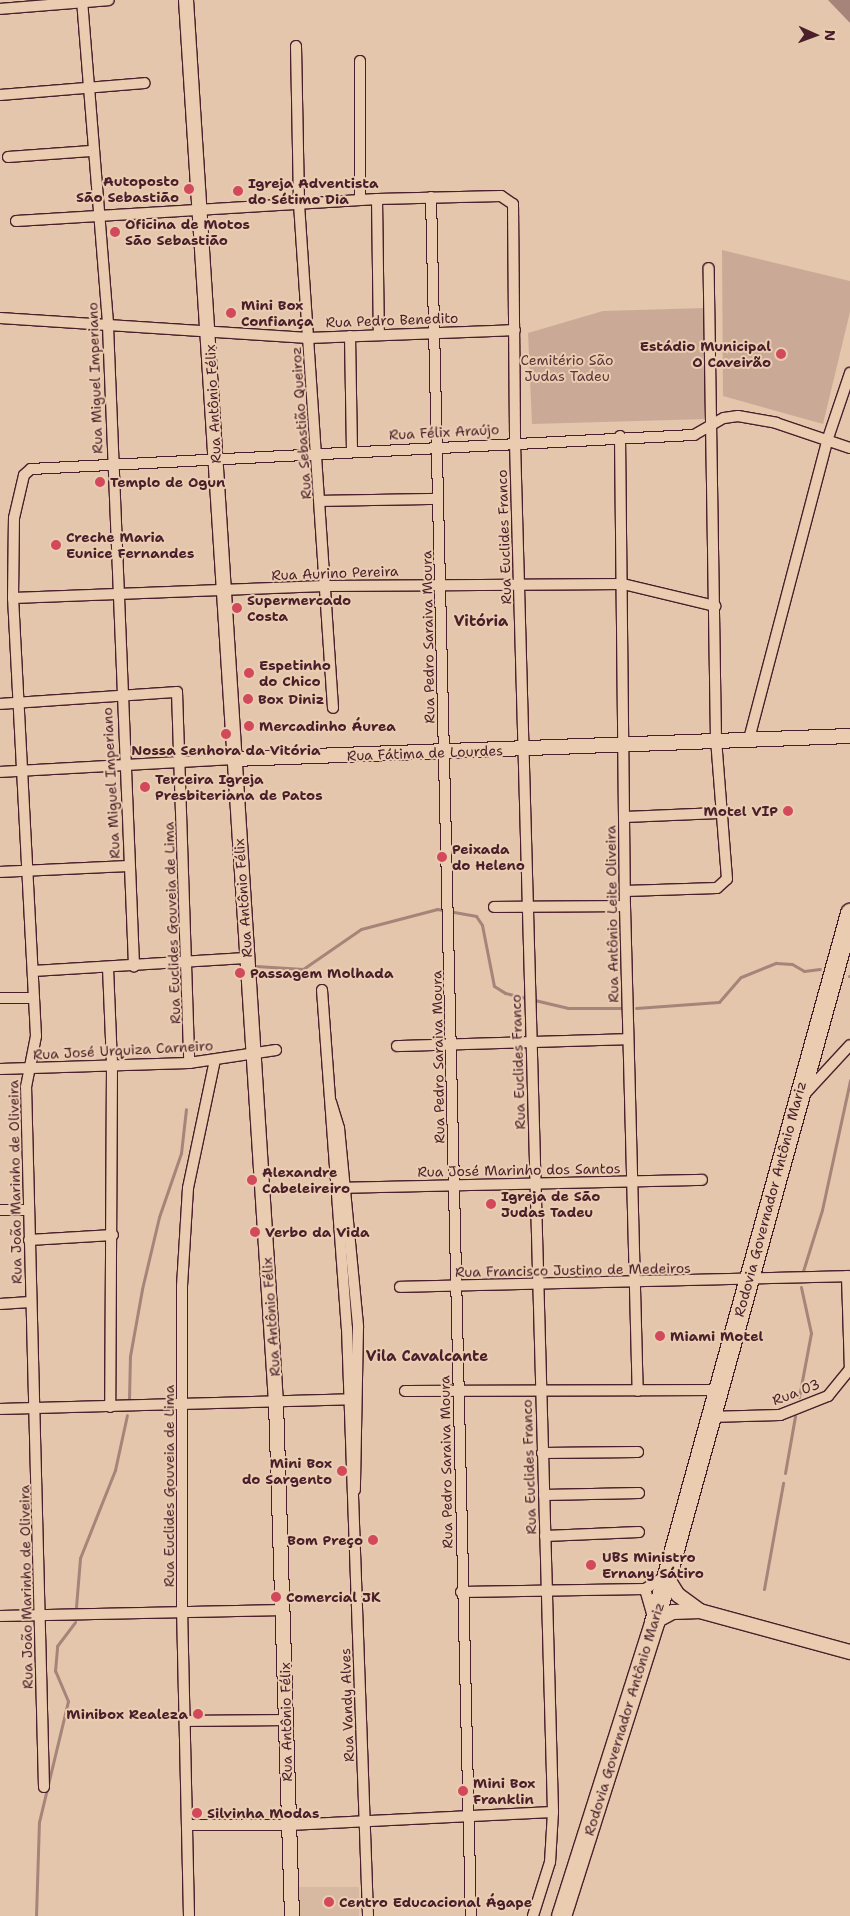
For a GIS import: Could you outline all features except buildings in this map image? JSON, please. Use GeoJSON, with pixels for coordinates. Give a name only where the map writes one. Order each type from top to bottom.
{"type":"FeatureCollection","features":[{"type":"Feature","properties":{"kind":"highway","name":"Rodovia Governador Antônio Mariz"},"geometry":{"type":"LineString","coordinates":[[561,1916],[654,1622],[795,1104],[850,913]]}},
{"type":"Feature","properties":{"kind":"main road","name":"Rua Antônio Félix"},"geometry":{"type":"LineString","coordinates":[[186,0],[202,210],[246,958],[276,1402],[284,1610],[285,1720],[292,1916]]}},
{"type":"Feature","properties":{"kind":"main road","name":"Rua Fátima de Lourdes"},"geometry":{"type":"LineString","coordinates":[[234,759],[525,750],[623,744],[850,736]]}},
{"type":"Feature","properties":{"kind":"main road"},"geometry":{"type":"LineString","coordinates":[[666,1576],[673,1603]]}},
{"type":"Feature","properties":{"kind":"main road"},"geometry":{"type":"LineString","coordinates":[[673,1603],[850,1652]]}},
{"type":"Feature","properties":{"kind":"main road"},"geometry":{"type":"LineString","coordinates":[[654,1622],[673,1603]]}},
{"type":"Feature","properties":{"kind":"street"},"geometry":{"type":"LineString","coordinates":[[0,8],[109,0]]}},
{"type":"Feature","properties":{"kind":"street","name":"Rua Miguel Imperiano"},"geometry":{"type":"LineString","coordinates":[[82,1],[91,151],[108,326],[117,596],[134,966]]}},
{"type":"Feature","properties":{"kind":"street","name":"Rua Sebastião Queiroz"},"geometry":{"type":"LineString","coordinates":[[296,46],[299,204],[321,501],[333,708]]}},
{"type":"Feature","properties":{"kind":"street"},"geometry":{"type":"LineString","coordinates":[[360,61],[360,200]]}},
{"type":"Feature","properties":{"kind":"street"},"geometry":{"type":"LineString","coordinates":[[0,95],[145,83]]}},
{"type":"Feature","properties":{"kind":"street"},"geometry":{"type":"LineString","coordinates":[[8,157],[91,151]]}},
{"type":"Feature","properties":{"kind":"street","name":"Rua Euclides Franco"},"geometry":{"type":"LineString","coordinates":[[431,198],[501,196],[514,204],[515,442],[525,750],[536,1285],[546,1536],[552,1812],[550,1862],[533,1916]]}},
{"type":"Feature","properties":{"kind":"street"},"geometry":{"type":"LineString","coordinates":[[16,221],[377,199],[431,198]]}},
{"type":"Feature","properties":{"kind":"street","name":"Rua Pedro Saraiva Moura"},"geometry":{"type":"LineString","coordinates":[[431,198],[432,332],[441,584],[452,1044],[461,1592],[471,1916]]}},
{"type":"Feature","properties":{"kind":"street"},"geometry":{"type":"LineString","coordinates":[[377,199],[379,334]]}},
{"type":"Feature","properties":{"kind":"street"},"geometry":{"type":"LineString","coordinates":[[625,891],[716,888],[727,879],[719,814],[716,740],[709,268]]}},
{"type":"Feature","properties":{"kind":"street","name":"Rua Pedro Benedito"},"geometry":{"type":"LineString","coordinates":[[0,318],[308,338],[515,330]]}},
{"type":"Feature","properties":{"kind":"street"},"geometry":{"type":"LineString","coordinates":[[350,336],[352,450]]}},
{"type":"Feature","properties":{"kind":"street"},"geometry":{"type":"LineString","coordinates":[[749,739],[827,442],[850,373]]}},
{"type":"Feature","properties":{"kind":"street","name":"Rua Félix Araújo"},"geometry":{"type":"LineString","coordinates":[[31,469],[216,462],[352,450],[620,436],[694,435],[712,427],[724,418],[738,416],[776,423],[827,442],[850,448]]}},
{"type":"Feature","properties":{"kind":"street","name":"Rua Antônio Leite Oliveira"},"geometry":{"type":"LineString","coordinates":[[620,436],[625,906],[638,1391]]}},
{"type":"Feature","properties":{"kind":"street","name":"Rua João Marinho de Oliveira"},"geometry":{"type":"LineString","coordinates":[[31,469],[19,484],[14,518],[13,598],[34,998],[32,1067],[26,1087],[30,1302],[35,1407],[44,1786]]}},
{"type":"Feature","properties":{"kind":"street"},"geometry":{"type":"LineString","coordinates":[[321,501],[438,499]]}},
{"type":"Feature","properties":{"kind":"street","name":"Rua Aurino Pereira"},"geometry":{"type":"LineString","coordinates":[[13,598],[117,596],[326,586],[623,584],[715,606]]}},
{"type":"Feature","properties":{"kind":"street","name":"Rua Euclides Gouveia de Lima"},"geometry":{"type":"LineString","coordinates":[[121,694],[177,692],[188,964],[189,1063]]}},
{"type":"Feature","properties":{"kind":"street"},"geometry":{"type":"LineString","coordinates":[[0,704],[121,694]]}},
{"type":"Feature","properties":{"kind":"street","name":"Rua Fátima de Lourdes"},"geometry":{"type":"LineString","coordinates":[[0,772],[234,759]]}},
{"type":"Feature","properties":{"kind":"street"},"geometry":{"type":"LineString","coordinates":[[625,817],[719,814]]}},
{"type":"Feature","properties":{"kind":"street"},"geometry":{"type":"LineString","coordinates":[[0,872],[129,866]]}},
{"type":"Feature","properties":{"kind":"street"},"geometry":{"type":"LineString","coordinates":[[494,907],[625,906]]}},
{"type":"Feature","properties":{"kind":"street"},"geometry":{"type":"LineString","coordinates":[[33,971],[188,964],[246,958]]}},
{"type":"Feature","properties":{"kind":"street"},"geometry":{"type":"LineString","coordinates":[[108,968],[112,1065],[113,1235],[110,1407]]}},
{"type":"Feature","properties":{"kind":"street","name":"Rua Vandy Alves"},"geometry":{"type":"LineString","coordinates":[[322,990],[330,1099],[358,1327],[354,1494],[368,1916]]}},
{"type":"Feature","properties":{"kind":"street"},"geometry":{"type":"LineString","coordinates":[[0,998],[34,998]]}},
{"type":"Feature","properties":{"kind":"street"},"geometry":{"type":"LineString","coordinates":[[397,1046],[628,1039]]}},
{"type":"Feature","properties":{"kind":"street"},"geometry":{"type":"LineString","coordinates":[[795,1104],[850,1045]]}},
{"type":"Feature","properties":{"kind":"street","name":"Rua José Urquiza Carneiro"},"geometry":{"type":"LineString","coordinates":[[0,1070],[32,1067],[189,1063],[276,1050]]}},
{"type":"Feature","properties":{"kind":"street","name":"Rua Euclides Gouveia de Lima"},"geometry":{"type":"LineString","coordinates":[[189,1916],[182,1612],[183,1406],[188,1188],[215,1060]]}},
{"type":"Feature","properties":{"kind":"street","name":"Rua José Marinho dos Santos"},"geometry":{"type":"LineString","coordinates":[[341,1188],[702,1180]]}},
{"type":"Feature","properties":{"kind":"street","name":"Rua Vandy Alves"},"geometry":{"type":"LineString","coordinates":[[341,1188],[347,1328],[355,1399]]}},
{"type":"Feature","properties":{"kind":"street"},"geometry":{"type":"LineString","coordinates":[[0,1210],[28,1210]]}},
{"type":"Feature","properties":{"kind":"street"},"geometry":{"type":"LineString","coordinates":[[29,1240],[113,1235]]}},
{"type":"Feature","properties":{"kind":"street"},"geometry":{"type":"LineString","coordinates":[[848,1276],[850,1369]]}},
{"type":"Feature","properties":{"kind":"street","name":"Rua Francisco Justino de Medeiros"},"geometry":{"type":"LineString","coordinates":[[400,1287],[747,1280],[848,1276]]}},
{"type":"Feature","properties":{"kind":"street"},"geometry":{"type":"LineString","coordinates":[[0,1304],[30,1302]]}},
{"type":"Feature","properties":{"kind":"street"},"geometry":{"type":"LineString","coordinates":[[347,1328],[358,1327]]}},
{"type":"Feature","properties":{"kind":"street","name":"Rua 03"},"geometry":{"type":"LineString","coordinates":[[709,1418],[780,1415],[828,1396],[850,1369]]}},
{"type":"Feature","properties":{"kind":"street"},"geometry":{"type":"LineString","coordinates":[[405,1391],[717,1390]]}},
{"type":"Feature","properties":{"kind":"street"},"geometry":{"type":"LineString","coordinates":[[0,1409],[183,1406],[355,1399]]}},
{"type":"Feature","properties":{"kind":"street"},"geometry":{"type":"LineString","coordinates":[[542,1453],[638,1452]]}},
{"type":"Feature","properties":{"kind":"street"},"geometry":{"type":"LineString","coordinates":[[544,1495],[638,1493]]}},
{"type":"Feature","properties":{"kind":"street"},"geometry":{"type":"LineString","coordinates":[[546,1536],[639,1532]]}},
{"type":"Feature","properties":{"kind":"street"},"geometry":{"type":"LineString","coordinates":[[461,1592],[645,1589],[666,1576]]}},
{"type":"Feature","properties":{"kind":"street"},"geometry":{"type":"LineString","coordinates":[[645,1589],[654,1622]]}},
{"type":"Feature","properties":{"kind":"street"},"geometry":{"type":"LineString","coordinates":[[0,1616],[284,1610]]}},
{"type":"Feature","properties":{"kind":"street"},"geometry":{"type":"LineString","coordinates":[[185,1721],[285,1720]]}},
{"type":"Feature","properties":{"kind":"street"},"geometry":{"type":"LineString","coordinates":[[187,1825],[289,1825],[364,1819],[552,1812]]}},
{"type":"Feature","properties":{"kind":"shaded area"},"geometry":{"type":"Polygon","coordinates":[[[828,0],[850,0],[850,23],[828,0]]]}},
{"type":"Feature","properties":{"kind":"shaded area","name":"Centro Educacional Ágape"},"geometry":{"type":"Polygon","coordinates":[[[298,1887],[359,1887],[359,1916],[298,1916],[298,1887]]]}},
{"type":"Feature","properties":{"kind":"green space","name":"Estádio Municipal O Caveirão"},"geometry":{"type":"Polygon","coordinates":[[[722,250],[850,281],[850,312],[823,424],[723,396],[722,250]]]}},
{"type":"Feature","properties":{"kind":"green space","name":"Cemitério São Judas Tadeu"},"geometry":{"type":"Polygon","coordinates":[[[704,308],[707,419],[532,424],[528,333],[603,311],[704,308]]]}},
{"type":"Feature","properties":{"kind":"waterway"},"geometry":{"type":"LineString","coordinates":[[256,966],[303,969],[361,929],[437,909],[476,916],[482,925],[494,986],[505,993],[568,1008],[621,1008]]}},
{"type":"Feature","properties":{"kind":"waterway"},"geometry":{"type":"LineString","coordinates":[[636,1008],[719,1002],[741,977],[776,963],[792,964],[804,971],[820,969]]}},
{"type":"Feature","properties":{"kind":"waterway"},"geometry":{"type":"LineString","coordinates":[[803,1271],[822,1210],[850,1080]]}},
{"type":"Feature","properties":{"kind":"waterway"},"geometry":{"type":"LineString","coordinates":[[129,1399],[130,1356],[142,1289],[159,1217],[181,1153],[186,1109]]}},
{"type":"Feature","properties":{"kind":"waterway"},"geometry":{"type":"LineString","coordinates":[[799,1397],[811,1333],[801,1287]]}},
{"type":"Feature","properties":{"kind":"waterway"},"geometry":{"type":"LineString","coordinates":[[76,1607],[80,1558],[115,1470],[127,1415]]}},
{"type":"Feature","properties":{"kind":"waterway"},"geometry":{"type":"LineString","coordinates":[[785,1473],[795,1416]]}},
{"type":"Feature","properties":{"kind":"waterway"},"geometry":{"type":"LineString","coordinates":[[764,1589],[783,1483]]}},
{"type":"Feature","properties":{"kind":"waterway"},"geometry":{"type":"LineString","coordinates":[[36,1916],[39,1822],[68,1701],[55,1671],[57,1646],[75,1622]]}},
{"type":"Feature","properties":{"kind":"place","name":"Autoposto São Sebastião"},"geometry":{"type":"Point","coordinates":[189,189]}},
{"type":"Feature","properties":{"kind":"place","name":"Igreja Adventista do Sétimo Dia"},"geometry":{"type":"Point","coordinates":[238,191]}},
{"type":"Feature","properties":{"kind":"place","name":"Oficina de Motos São Sebastião"},"geometry":{"type":"Point","coordinates":[115,232]}},
{"type":"Feature","properties":{"kind":"place","name":"Mini Box Confiança"},"geometry":{"type":"Point","coordinates":[231,313]}},
{"type":"Feature","properties":{"kind":"place","name":"Estádio Municipal O Caveirão"},"geometry":{"type":"Point","coordinates":[781,354]}},
{"type":"Feature","properties":{"kind":"place","name":"Templo de Ogun"},"geometry":{"type":"Point","coordinates":[100,482]}},
{"type":"Feature","properties":{"kind":"place","name":"Creche Maria Eunice Fernandes"},"geometry":{"type":"Point","coordinates":[56,545]}},
{"type":"Feature","properties":{"kind":"place","name":"Supermercado Costa"},"geometry":{"type":"Point","coordinates":[237,608]}},
{"type":"Feature","properties":{"kind":"place","name":"Espetinho do Chico"},"geometry":{"type":"Point","coordinates":[249,673]}},
{"type":"Feature","properties":{"kind":"place","name":"Box Diniz"},"geometry":{"type":"Point","coordinates":[248,699]}},
{"type":"Feature","properties":{"kind":"place","name":"Mercadinho Áurea"},"geometry":{"type":"Point","coordinates":[249,726]}},
{"type":"Feature","properties":{"kind":"place","name":"Nossa Senhora da Vitória"},"geometry":{"type":"Point","coordinates":[226,734]}},
{"type":"Feature","properties":{"kind":"place","name":"Terceira Igreja Presbiteriana de Patos"},"geometry":{"type":"Point","coordinates":[145,787]}},
{"type":"Feature","properties":{"kind":"place","name":"Motel VIP"},"geometry":{"type":"Point","coordinates":[788,811]}},
{"type":"Feature","properties":{"kind":"place","name":"Peixada do Heleno"},"geometry":{"type":"Point","coordinates":[442,857]}},
{"type":"Feature","properties":{"kind":"place","name":"Passagem Molhada"},"geometry":{"type":"Point","coordinates":[240,973]}},
{"type":"Feature","properties":{"kind":"place","name":"Alexandre Cabeleireiro"},"geometry":{"type":"Point","coordinates":[252,1180]}},
{"type":"Feature","properties":{"kind":"place","name":"Igreja de São Judas Tadeu"},"geometry":{"type":"Point","coordinates":[491,1204]}},
{"type":"Feature","properties":{"kind":"place","name":"Verbo da Vida"},"geometry":{"type":"Point","coordinates":[255,1232]}},
{"type":"Feature","properties":{"kind":"place","name":"Miami Motel"},"geometry":{"type":"Point","coordinates":[660,1336]}},
{"type":"Feature","properties":{"kind":"place","name":"Mini Box do Sargento"},"geometry":{"type":"Point","coordinates":[342,1471]}},
{"type":"Feature","properties":{"kind":"place","name":"Bom Preço"},"geometry":{"type":"Point","coordinates":[373,1540]}},
{"type":"Feature","properties":{"kind":"place","name":"UBS Ministro Ernany Sátiro"},"geometry":{"type":"Point","coordinates":[591,1565]}},
{"type":"Feature","properties":{"kind":"place","name":"Comercial JK"},"geometry":{"type":"Point","coordinates":[276,1597]}},
{"type":"Feature","properties":{"kind":"place","name":"Minibox Realeza"},"geometry":{"type":"Point","coordinates":[198,1714]}},
{"type":"Feature","properties":{"kind":"place","name":"Mini Box Franklin"},"geometry":{"type":"Point","coordinates":[463,1791]}},
{"type":"Feature","properties":{"kind":"place","name":"Silvinha Modas"},"geometry":{"type":"Point","coordinates":[197,1813]}},
{"type":"Feature","properties":{"kind":"place","name":"Centro Educacional Ágape"},"geometry":{"type":"Point","coordinates":[329,1902]}},
{"type":"Feature","properties":{"kind":"district","name":"Vitória"},"geometry":{"type":"Point","coordinates":[481,622]}},
{"type":"Feature","properties":{"kind":"district","name":"Vila Cavalcante"},"geometry":{"type":"Point","coordinates":[427,1357]}}]}
